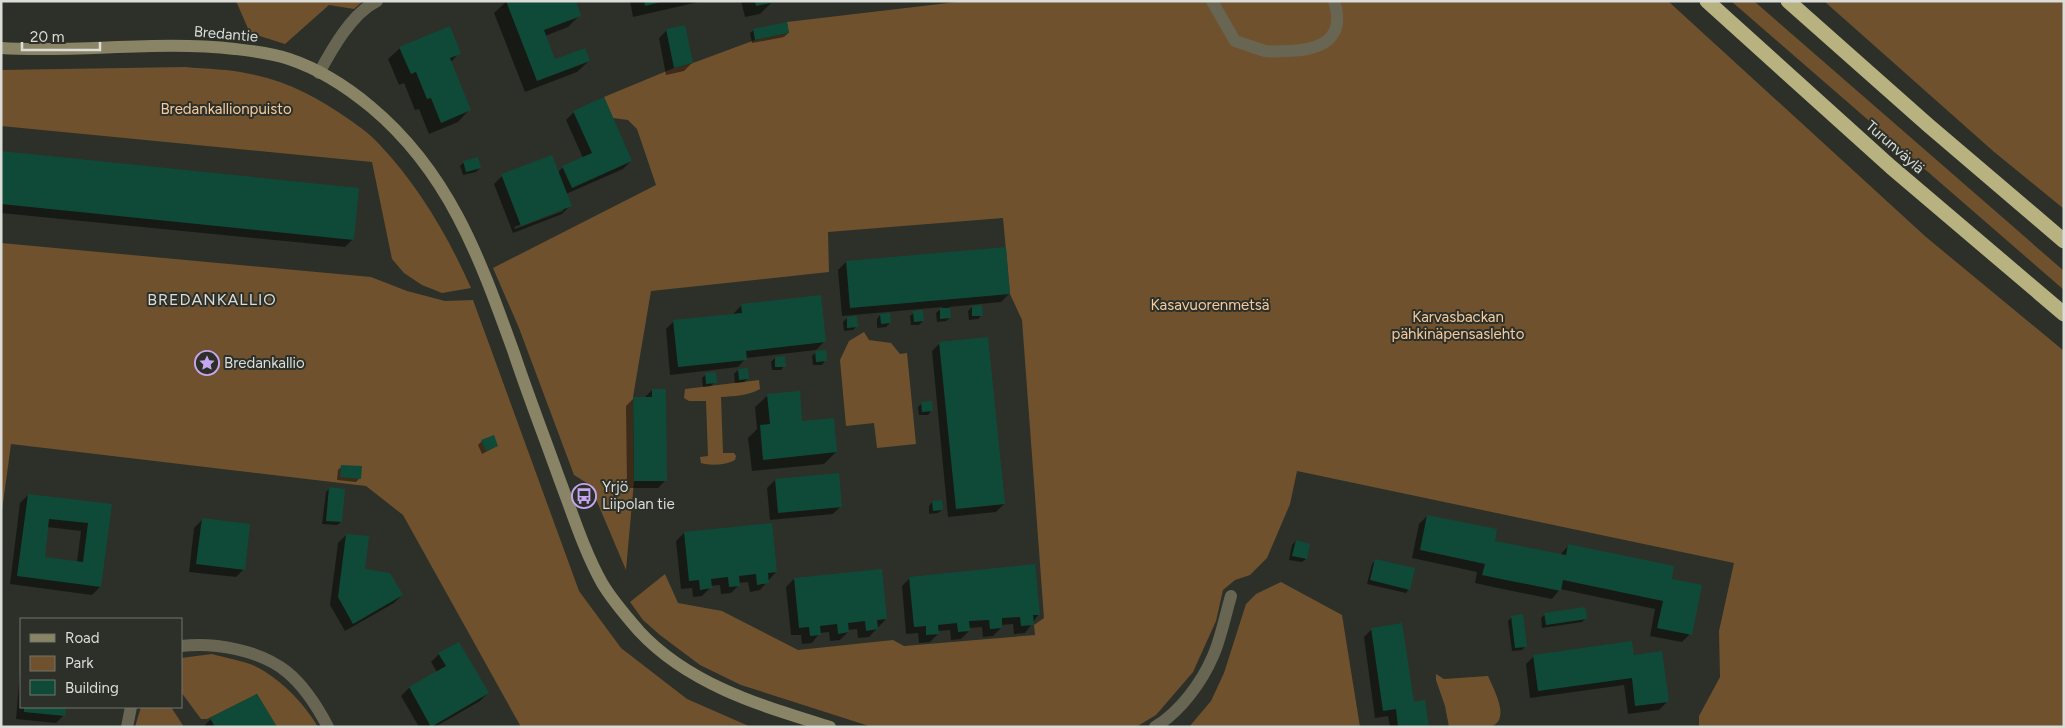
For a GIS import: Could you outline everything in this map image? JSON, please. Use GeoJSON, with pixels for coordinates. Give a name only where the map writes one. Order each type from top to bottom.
{"type":"FeatureCollection","features":[{"type":"Feature","properties":{"kind":"highway","name":"Turunväylä"},"geometry":{"type":"LineString","coordinates":[[1707,1],[1891,167],[2064,314]]}},
{"type":"Feature","properties":{"kind":"highway"},"geometry":{"type":"LineString","coordinates":[[1788,1],[1928,125],[2064,241]]}},
{"type":"Feature","properties":{"kind":"street"},"geometry":{"type":"LineString","coordinates":[[377,1],[369,5],[341,36],[319,73],[351,91],[410,144],[436,178],[455,209],[490,287],[574,518],[602,582],[614,601],[640,632],[673,661],[706,681],[754,702],[830,727]]}},
{"type":"Feature","properties":{"kind":"street"},"geometry":{"type":"LineString","coordinates":[[1212,1],[1236,41],[1266,51],[1304,51],[1328,42],[1335,31],[1338,13],[1334,1]]}},
{"type":"Feature","properties":{"kind":"street","name":"Bredantie"},"geometry":{"type":"LineString","coordinates":[[1,48],[28,50],[212,46],[250,50],[288,59],[319,73]]}},
{"type":"Feature","properties":{"kind":"street"},"geometry":{"type":"LineString","coordinates":[[1156,727],[1163,722],[1197,685],[1214,655],[1230,596]]}},
{"type":"Feature","properties":{"kind":"street"},"geometry":{"type":"LineString","coordinates":[[182,646],[200,644],[228,647],[267,660],[287,672],[316,706],[328,727]]}},
{"type":"Feature","properties":{"kind":"street"},"geometry":{"type":"LineString","coordinates":[[127,727],[131,708]]}},
{"type":"Feature","properties":{"kind":"green space"},"geometry":{"type":"Polygon","coordinates":[[[236,1],[363,1],[354,9],[329,5],[285,44],[250,33],[236,1]]]}},
{"type":"Feature","properties":{"kind":"green space","name":"Kasavuorenmetsä"},"geometry":{"type":"Polygon","coordinates":[[[965,1],[1668,1],[1926,237],[2064,351],[2064,727],[1699,727],[1699,716],[1720,677],[1719,631],[1734,563],[1297,471],[1290,504],[1267,558],[1250,575],[1235,580],[1223,590],[1216,621],[1193,672],[1156,715],[1136,727],[872,727],[741,685],[700,665],[643,620],[630,602],[665,574],[678,603],[722,611],[798,650],[893,640],[904,646],[1035,635],[1034,625],[1044,618],[1022,320],[1010,294],[1003,218],[828,232],[829,272],[651,291],[633,397],[634,481],[626,570],[590,485],[574,475],[519,328],[493,268],[656,185],[637,129],[628,120],[613,118],[604,97],[674,68],[755,40],[789,33],[787,22],[965,1]]]}},
{"type":"Feature","properties":{"kind":"green space"},"geometry":{"type":"Polygon","coordinates":[[[1731,1],[1754,1],[2064,271],[2064,290],[1731,1]]]}},
{"type":"Feature","properties":{"kind":"green space"},"geometry":{"type":"Polygon","coordinates":[[[1824,1],[2064,1],[2064,209],[1993,151],[1824,1]]]}},
{"type":"Feature","properties":{"kind":"green space","name":"Bredankallionpuisto"},"geometry":{"type":"Polygon","coordinates":[[[185,67],[234,71],[277,81],[302,91],[361,128],[376,141],[407,176],[442,230],[471,288],[442,293],[422,285],[404,273],[392,259],[372,162],[1,126],[1,70],[185,67]]]}},
{"type":"Feature","properties":{"kind":"green space"},"geometry":{"type":"Polygon","coordinates":[[[1,243],[371,277],[407,291],[445,301],[473,300],[579,591],[621,648],[687,699],[751,727],[521,727],[403,515],[366,486],[11,444],[1,518],[1,243]]]}},
{"type":"Feature","properties":{"kind":"green space"},"geometry":{"type":"Polygon","coordinates":[[[864,332],[869,340],[891,343],[900,354],[907,353],[916,444],[877,448],[874,423],[846,426],[840,360],[849,341],[864,332]]]}},
{"type":"Feature","properties":{"kind":"green space"},"geometry":{"type":"Polygon","coordinates":[[[759,380],[760,389],[751,393],[721,397],[723,453],[734,453],[736,456],[735,460],[718,464],[701,463],[700,457],[708,456],[706,401],[689,401],[684,398],[685,389],[759,380]]]}},
{"type":"Feature","properties":{"kind":"green space"},"geometry":{"type":"Polygon","coordinates":[[[1281,582],[1342,615],[1360,727],[1189,727],[1211,701],[1224,673],[1246,604],[1256,594],[1281,582]]]}},
{"type":"Feature","properties":{"kind":"green space"},"geometry":{"type":"Polygon","coordinates":[[[212,654],[258,668],[280,683],[294,696],[318,727],[277,727],[257,694],[207,719],[201,719],[182,693],[182,658],[212,654]]]}},
{"type":"Feature","properties":{"kind":"green space"},"geometry":{"type":"Polygon","coordinates":[[[1436,674],[1444,679],[1488,676],[1500,705],[1501,713],[1499,719],[1495,724],[1488,727],[1449,727],[1436,674]]]}},
{"type":"Feature","properties":{"kind":"green space"},"geometry":{"type":"Polygon","coordinates":[[[141,708],[172,708],[184,727],[135,727],[141,708]]]}},
{"type":"Feature","properties":{"kind":"building"},"geometry":{"type":"Polygon","coordinates":[[[506,1],[576,1],[581,16],[544,30],[555,59],[585,48],[590,61],[537,81],[506,1]]]}},
{"type":"Feature","properties":{"kind":"building"},"geometry":{"type":"Polygon","coordinates":[[[644,1],[661,1],[661,2],[645,6],[644,1]]]}},
{"type":"Feature","properties":{"kind":"building"},"geometry":{"type":"Polygon","coordinates":[[[755,1],[775,1],[775,2],[756,6],[755,1]]]}},
{"type":"Feature","properties":{"kind":"building"},"geometry":{"type":"Polygon","coordinates":[[[787,22],[789,33],[755,40],[753,29],[787,22]]]}},
{"type":"Feature","properties":{"kind":"building"},"geometry":{"type":"Polygon","coordinates":[[[685,25],[693,63],[674,68],[666,29],[685,25]]]}},
{"type":"Feature","properties":{"kind":"building"},"geometry":{"type":"Polygon","coordinates":[[[450,26],[461,54],[450,58],[471,110],[441,123],[431,98],[427,99],[416,72],[411,74],[399,47],[450,26]]]}},
{"type":"Feature","properties":{"kind":"building"},"geometry":{"type":"Polygon","coordinates":[[[604,97],[632,161],[572,188],[562,166],[592,153],[573,111],[604,97]]]}},
{"type":"Feature","properties":{"kind":"building"},"geometry":{"type":"Polygon","coordinates":[[[1,151],[359,188],[354,240],[1,204],[1,151]]]}},
{"type":"Feature","properties":{"kind":"building"},"geometry":{"type":"Polygon","coordinates":[[[552,155],[572,206],[521,226],[501,174],[552,155]]]}},
{"type":"Feature","properties":{"kind":"building"},"geometry":{"type":"Polygon","coordinates":[[[478,157],[481,168],[466,172],[463,161],[478,157]]]}},
{"type":"Feature","properties":{"kind":"building"},"geometry":{"type":"Polygon","coordinates":[[[1006,247],[1010,294],[850,308],[846,261],[1006,247]]]}},
{"type":"Feature","properties":{"kind":"building"},"geometry":{"type":"Polygon","coordinates":[[[821,295],[826,342],[746,351],[747,360],[678,367],[673,320],[742,313],[741,304],[821,295]]]}},
{"type":"Feature","properties":{"kind":"building"},"geometry":{"type":"Polygon","coordinates":[[[982,305],[983,316],[972,316],[972,306],[982,305]]]}},
{"type":"Feature","properties":{"kind":"building"},"geometry":{"type":"Polygon","coordinates":[[[940,308],[950,308],[951,318],[940,319],[940,308]]]}},
{"type":"Feature","properties":{"kind":"building"},"geometry":{"type":"Polygon","coordinates":[[[923,310],[924,321],[914,322],[913,311],[923,310]]]}},
{"type":"Feature","properties":{"kind":"building"},"geometry":{"type":"Polygon","coordinates":[[[890,313],[891,323],[881,324],[880,314],[890,313]]]}},
{"type":"Feature","properties":{"kind":"building"},"geometry":{"type":"Polygon","coordinates":[[[857,316],[858,327],[847,328],[847,317],[857,316]]]}},
{"type":"Feature","properties":{"kind":"building"},"geometry":{"type":"Polygon","coordinates":[[[988,337],[1005,504],[956,509],[939,342],[988,337]]]}},
{"type":"Feature","properties":{"kind":"building"},"geometry":{"type":"Polygon","coordinates":[[[826,350],[827,361],[816,362],[815,351],[826,350]]]}},
{"type":"Feature","properties":{"kind":"building"},"geometry":{"type":"Polygon","coordinates":[[[785,356],[786,367],[775,367],[775,357],[785,356]]]}},
{"type":"Feature","properties":{"kind":"building"},"geometry":{"type":"Polygon","coordinates":[[[748,368],[749,379],[739,380],[738,369],[748,368]]]}},
{"type":"Feature","properties":{"kind":"building"},"geometry":{"type":"Polygon","coordinates":[[[716,372],[717,383],[706,384],[705,373],[716,372]]]}},
{"type":"Feature","properties":{"kind":"building"},"geometry":{"type":"Polygon","coordinates":[[[652,389],[666,389],[667,481],[634,481],[633,397],[652,397],[652,389]]]}},
{"type":"Feature","properties":{"kind":"building"},"geometry":{"type":"Polygon","coordinates":[[[800,391],[802,421],[834,418],[837,452],[763,460],[760,425],[770,424],[767,394],[800,391]]]}},
{"type":"Feature","properties":{"kind":"building"},"geometry":{"type":"Polygon","coordinates":[[[932,401],[933,411],[922,412],[921,402],[932,401]]]}},
{"type":"Feature","properties":{"kind":"building"},"geometry":{"type":"Polygon","coordinates":[[[494,435],[498,446],[486,451],[481,440],[494,435]]]}},
{"type":"Feature","properties":{"kind":"building"},"geometry":{"type":"Polygon","coordinates":[[[341,465],[362,466],[361,479],[340,477],[341,465]]]}},
{"type":"Feature","properties":{"kind":"building"},"geometry":{"type":"Polygon","coordinates":[[[839,473],[842,507],[778,513],[775,479],[839,473]]]}},
{"type":"Feature","properties":{"kind":"building"},"geometry":{"type":"Polygon","coordinates":[[[329,487],[345,489],[342,522],[326,521],[329,487]]]}},
{"type":"Feature","properties":{"kind":"building"},"geometry":{"type":"Polygon","coordinates":[[[28,494],[112,504],[101,587],[17,576],[28,494]],[[49,519],[45,557],[83,562],[88,523],[49,519]]]}},
{"type":"Feature","properties":{"kind":"building"},"geometry":{"type":"Polygon","coordinates":[[[942,500],[943,510],[933,511],[932,501],[942,500]]]}},
{"type":"Feature","properties":{"kind":"building"},"geometry":{"type":"Polygon","coordinates":[[[1427,515],[1497,529],[1495,541],[1566,555],[1568,544],[1674,566],[1672,579],[1702,585],[1692,635],[1657,628],[1663,601],[1563,580],[1561,591],[1501,579],[1482,575],[1485,564],[1420,550],[1427,515]]]}},
{"type":"Feature","properties":{"kind":"building"},"geometry":{"type":"Polygon","coordinates":[[[202,518],[250,524],[245,570],[196,564],[202,518]]]}},
{"type":"Feature","properties":{"kind":"building"},"geometry":{"type":"Polygon","coordinates":[[[772,523],[777,572],[768,573],[769,583],[757,585],[756,574],[739,576],[740,586],[729,587],[728,577],[711,579],[712,588],[700,590],[699,580],[689,581],[684,532],[772,523]]]}},
{"type":"Feature","properties":{"kind":"building"},"geometry":{"type":"Polygon","coordinates":[[[346,534],[369,536],[365,569],[390,573],[403,595],[353,624],[338,597],[346,534]]]}},
{"type":"Feature","properties":{"kind":"building"},"geometry":{"type":"Polygon","coordinates":[[[1296,540],[1310,544],[1307,559],[1292,556],[1296,540]]]}},
{"type":"Feature","properties":{"kind":"building"},"geometry":{"type":"Polygon","coordinates":[[[1375,559],[1415,568],[1410,590],[1370,580],[1375,559]]]}},
{"type":"Feature","properties":{"kind":"building"},"geometry":{"type":"Polygon","coordinates":[[[1035,564],[1040,615],[1033,615],[1034,625],[1021,626],[1020,617],[1002,618],[1002,628],[990,629],[989,620],[969,621],[970,631],[958,632],[957,623],[938,625],[939,634],[926,635],[926,626],[914,627],[909,577],[1035,564]]]}},
{"type":"Feature","properties":{"kind":"building"},"geometry":{"type":"Polygon","coordinates":[[[882,569],[887,619],[877,620],[878,629],[866,631],[865,621],[848,623],[849,632],[838,634],[837,624],[820,626],[821,635],[810,636],[809,627],[799,628],[794,578],[882,569]]]}},
{"type":"Feature","properties":{"kind":"building"},"geometry":{"type":"Polygon","coordinates":[[[1585,607],[1587,619],[1546,625],[1544,613],[1585,607]]]}},
{"type":"Feature","properties":{"kind":"building"},"geometry":{"type":"Polygon","coordinates":[[[1523,614],[1527,647],[1515,648],[1511,616],[1523,614]]]}},
{"type":"Feature","properties":{"kind":"building"},"geometry":{"type":"Polygon","coordinates":[[[1402,623],[1414,702],[1425,700],[1429,727],[1398,727],[1396,709],[1383,711],[1371,628],[1402,623]]]}},
{"type":"Feature","properties":{"kind":"building"},"geometry":{"type":"Polygon","coordinates":[[[1632,641],[1634,655],[1662,651],[1669,702],[1635,706],[1632,678],[1538,691],[1533,655],[1632,641]]]}},
{"type":"Feature","properties":{"kind":"building"},"geometry":{"type":"Polygon","coordinates":[[[459,642],[489,693],[431,727],[409,687],[446,666],[438,653],[459,642]]]}},
{"type":"Feature","properties":{"kind":"building"},"geometry":{"type":"Polygon","coordinates":[[[257,694],[277,727],[215,727],[210,718],[257,694]]]}},
{"type":"Feature","properties":{"kind":"building"},"geometry":{"type":"Polygon","coordinates":[[[24,708],[66,708],[65,716],[24,712],[24,708]]]}},
{"type":"Feature","properties":{"kind":"place","name":"Bredankallio"},"geometry":{"type":"Point","coordinates":[207,363]}},
{"type":"Feature","properties":{"kind":"place","name":"Yrjö Liipolan tie"},"geometry":{"type":"Point","coordinates":[584,496]}},
{"type":"Feature","properties":{"kind":"district","name":"BREDANKALLIO"},"geometry":{"type":"Point","coordinates":[212,299]}},
{"type":"Feature","properties":{"kind":"park label","name":"Karvasbackan pähkinäpensaslehto"},"geometry":{"type":"Point","coordinates":[1458,326]}}]}
